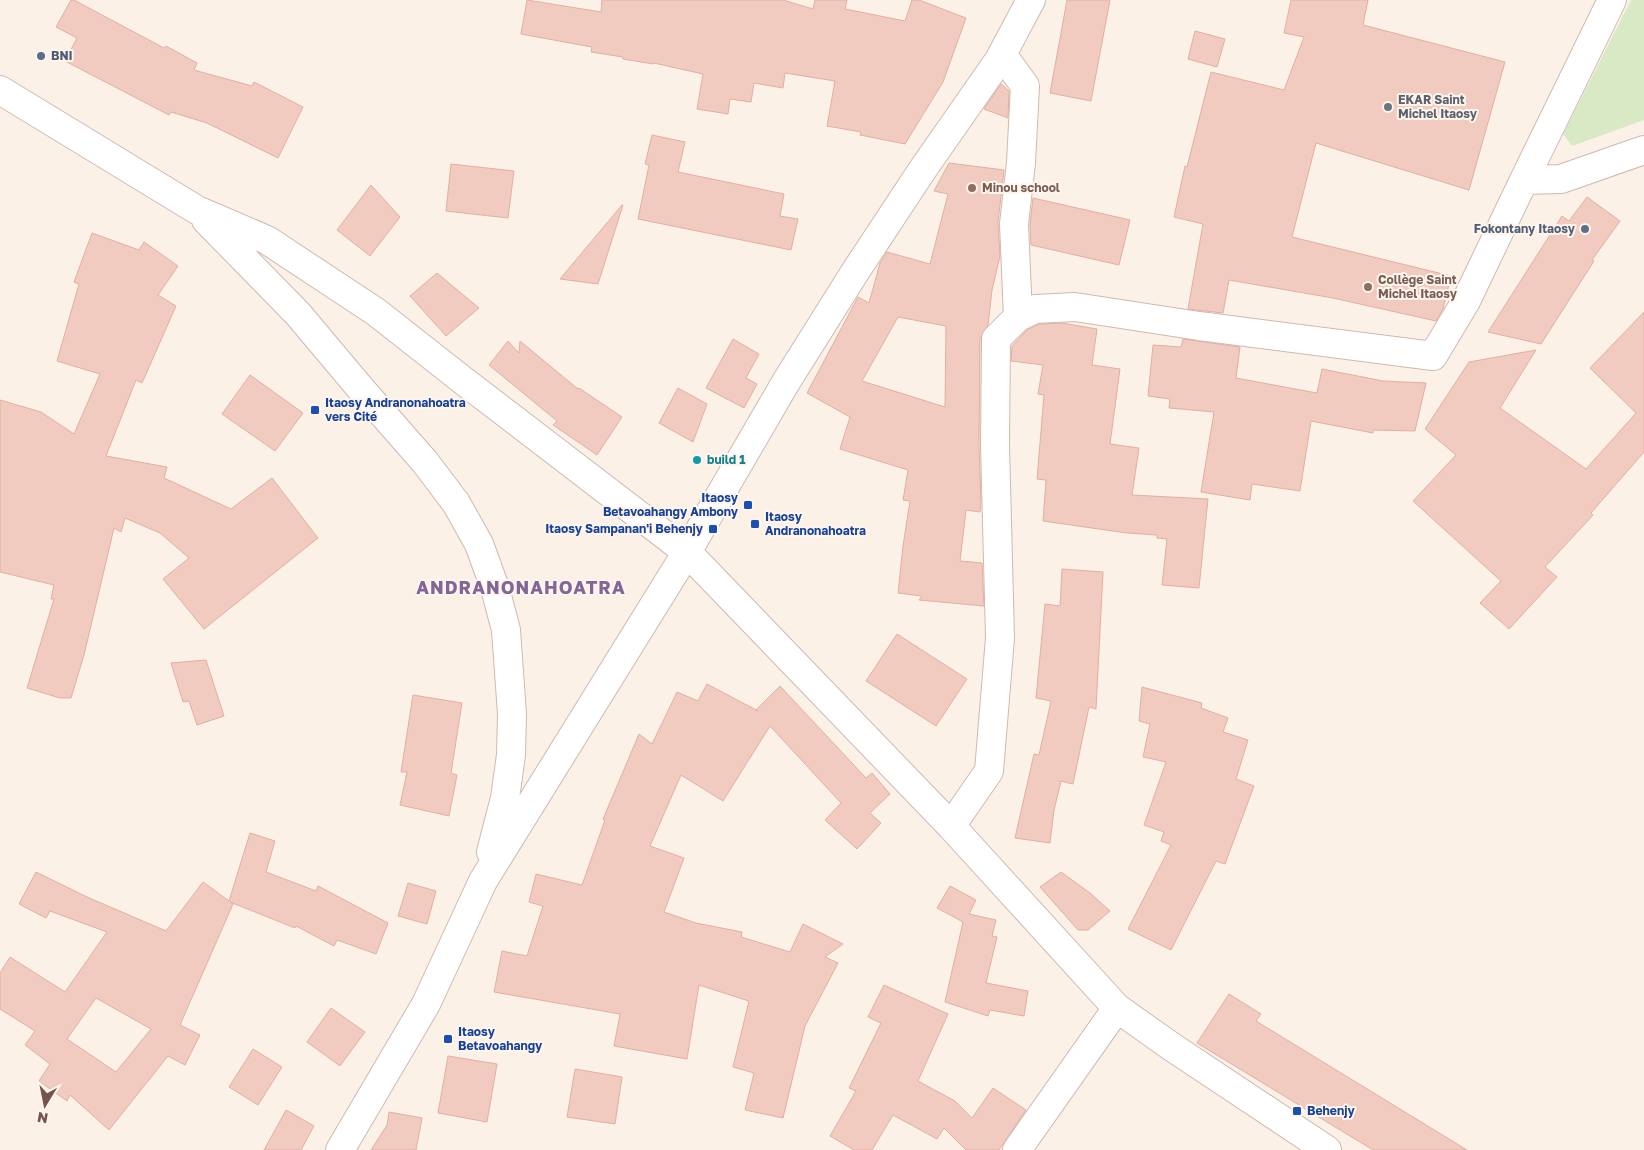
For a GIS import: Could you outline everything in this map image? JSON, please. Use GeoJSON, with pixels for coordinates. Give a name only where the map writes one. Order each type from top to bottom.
{"type":"FeatureCollection","features":[{"type":"Feature","properties":{"kind":"street"},"geometry":{"type":"LineString","coordinates":[[340,1150],[426,1004],[484,881],[687,552],[786,382],[855,272],[998,60],[1032,0]]}},
{"type":"Feature","properties":{"kind":"street"},"geometry":{"type":"LineString","coordinates":[[951,826],[988,771],[1000,638],[995,445],[996,339],[1018,317],[1034,309],[1075,307],[1199,326],[1433,356],[1466,301],[1612,0]]}},
{"type":"Feature","properties":{"kind":"street"},"geometry":{"type":"LineString","coordinates":[[998,60],[1008,61],[1025,86],[1021,163],[1014,224],[1018,317]]}},
{"type":"Feature","properties":{"kind":"street"},"geometry":{"type":"LineString","coordinates":[[0,90],[196,210],[267,240],[376,312],[687,552],[951,826],[1116,1008],[1327,1150]]}},
{"type":"Feature","properties":{"kind":"street"},"geometry":{"type":"LineString","coordinates":[[1524,180],[1561,179],[1644,150]]}},
{"type":"Feature","properties":{"kind":"street"},"geometry":{"type":"LineString","coordinates":[[196,210],[298,314],[425,462],[456,503],[479,544],[496,588],[506,630],[512,714],[506,798],[484,881]]}},
{"type":"Feature","properties":{"kind":"street"},"geometry":{"type":"LineString","coordinates":[[1017,1150],[1116,1008]]}},
{"type":"Feature","properties":{"kind":"green space"},"geometry":{"type":"Polygon","coordinates":[[[1631,0],[1644,0],[1644,120],[1572,146],[1563,134],[1631,0]]]}},
{"type":"Feature","properties":{"kind":"building"},"geometry":{"type":"Polygon","coordinates":[[[71,0],[197,63],[194,70],[252,86],[254,82],[303,107],[278,158],[207,123],[171,112],[169,115],[65,61],[77,38],[56,27],[71,0]]]}},
{"type":"Feature","properties":{"kind":"building"},"geometry":{"type":"Polygon","coordinates":[[[527,0],[601,12],[602,0],[783,0],[813,9],[815,0],[847,0],[845,9],[905,21],[912,0],[919,0],[966,18],[943,82],[905,144],[860,135],[861,132],[827,126],[835,81],[785,73],[783,88],[754,83],[751,102],[730,99],[728,114],[697,109],[703,74],[591,52],[592,47],[521,34],[527,0]]]}},
{"type":"Feature","properties":{"kind":"building"},"geometry":{"type":"Polygon","coordinates":[[[1067,0],[1110,0],[1091,101],[1050,93],[1067,0]]]}},
{"type":"Feature","properties":{"kind":"building"},"geometry":{"type":"Polygon","coordinates":[[[1291,0],[1368,0],[1363,25],[1505,62],[1469,190],[1316,143],[1292,237],[1451,276],[1443,309],[1436,321],[1333,298],[1229,280],[1223,313],[1188,309],[1203,224],[1174,217],[1185,166],[1187,167],[1211,72],[1284,90],[1304,37],[1284,33],[1291,0]]]}},
{"type":"Feature","properties":{"kind":"building"},"geometry":{"type":"Polygon","coordinates":[[[1195,31],[1225,39],[1217,67],[1188,59],[1195,31]]]}},
{"type":"Feature","properties":{"kind":"building"},"geometry":{"type":"Polygon","coordinates":[[[1001,84],[1009,91],[1008,118],[984,109],[1001,84]]]}},
{"type":"Feature","properties":{"kind":"building"},"geometry":{"type":"Polygon","coordinates":[[[652,135],[685,142],[678,172],[784,194],[780,216],[798,219],[791,250],[638,219],[649,165],[645,164],[652,135]]]}},
{"type":"Feature","properties":{"kind":"building"},"geometry":{"type":"Polygon","coordinates":[[[949,163],[1004,170],[998,222],[1000,256],[992,290],[988,325],[980,339],[979,445],[981,504],[980,512],[966,510],[960,561],[982,563],[984,606],[919,600],[922,596],[898,593],[910,501],[903,500],[908,470],[840,449],[850,417],[807,393],[858,297],[869,303],[880,263],[887,252],[930,264],[948,194],[934,191],[949,163]],[[898,317],[862,381],[945,407],[946,326],[898,317]]]}},
{"type":"Feature","properties":{"kind":"building"},"geometry":{"type":"Polygon","coordinates":[[[451,164],[514,171],[508,218],[446,211],[451,164]]]}},
{"type":"Feature","properties":{"kind":"building"},"geometry":{"type":"Polygon","coordinates":[[[371,185],[400,217],[370,256],[337,230],[371,185]]]}},
{"type":"Feature","properties":{"kind":"building"},"geometry":{"type":"Polygon","coordinates":[[[1587,197],[1620,221],[1592,260],[1594,261],[1541,344],[1488,332],[1562,216],[1569,221],[1587,197]]]}},
{"type":"Feature","properties":{"kind":"building"},"geometry":{"type":"Polygon","coordinates":[[[1033,198],[1130,220],[1119,265],[1031,245],[1030,225],[1033,198]]]}},
{"type":"Feature","properties":{"kind":"building"},"geometry":{"type":"Polygon","coordinates":[[[622,205],[598,284],[560,279],[622,205]]]}},
{"type":"Feature","properties":{"kind":"building"},"geometry":{"type":"Polygon","coordinates":[[[92,233],[139,250],[144,242],[178,266],[158,295],[176,306],[142,383],[136,380],[106,456],[167,467],[164,478],[231,509],[272,478],[318,538],[204,629],[163,579],[189,558],[160,533],[125,518],[121,532],[114,528],[84,655],[71,698],[60,698],[27,688],[54,599],[51,599],[54,585],[0,572],[0,400],[41,412],[74,434],[100,374],[57,361],[79,284],[74,282],[92,233]]]}},
{"type":"Feature","properties":{"kind":"building"},"geometry":{"type":"Polygon","coordinates":[[[437,273],[479,308],[446,336],[410,296],[437,273]]]}},
{"type":"Feature","properties":{"kind":"building"},"geometry":{"type":"Polygon","coordinates":[[[1644,312],[1644,452],[1591,513],[1593,515],[1545,567],[1557,577],[1509,629],[1480,603],[1501,581],[1413,501],[1456,455],[1425,429],[1469,362],[1536,350],[1500,408],[1586,469],[1636,413],[1590,368],[1644,312]]]}},
{"type":"Feature","properties":{"kind":"building"},"geometry":{"type":"Polygon","coordinates":[[[1062,323],[1097,329],[1092,365],[1120,369],[1110,444],[1139,448],[1132,495],[1208,499],[1199,588],[1162,585],[1167,539],[1157,538],[1157,535],[1127,533],[1043,521],[1046,480],[1037,479],[1044,395],[1038,394],[1043,365],[1011,361],[1012,346],[1027,330],[1039,324],[1062,323]]]}},
{"type":"Feature","properties":{"kind":"building"},"geometry":{"type":"Polygon","coordinates":[[[733,339],[759,354],[746,378],[757,384],[744,408],[706,388],[733,339]]]}},
{"type":"Feature","properties":{"kind":"building"},"geometry":{"type":"Polygon","coordinates":[[[1183,339],[1240,347],[1236,378],[1317,393],[1322,369],[1383,381],[1426,383],[1415,431],[1373,430],[1373,433],[1311,421],[1300,491],[1252,484],[1250,500],[1201,492],[1214,412],[1169,408],[1170,399],[1148,396],[1153,345],[1181,347],[1183,339]]]}},
{"type":"Feature","properties":{"kind":"building"},"geometry":{"type":"Polygon","coordinates":[[[508,341],[519,353],[520,341],[578,389],[622,417],[597,455],[553,425],[557,421],[489,365],[508,341]]]}},
{"type":"Feature","properties":{"kind":"building"},"geometry":{"type":"Polygon","coordinates":[[[250,375],[303,413],[275,451],[222,414],[250,375]]]}},
{"type":"Feature","properties":{"kind":"building"},"geometry":{"type":"Polygon","coordinates":[[[678,388],[707,404],[693,442],[659,423],[678,388]]]}},
{"type":"Feature","properties":{"kind":"building"},"geometry":{"type":"Polygon","coordinates":[[[1062,569],[1103,572],[1096,709],[1089,707],[1073,784],[1061,781],[1054,810],[1050,843],[1015,838],[1034,754],[1039,755],[1051,701],[1036,698],[1045,604],[1060,606],[1062,569]]]}},
{"type":"Feature","properties":{"kind":"building"},"geometry":{"type":"Polygon","coordinates":[[[897,634],[967,679],[936,726],[866,681],[897,634]]]}},
{"type":"Feature","properties":{"kind":"building"},"geometry":{"type":"Polygon","coordinates":[[[206,660],[224,716],[197,725],[189,701],[183,702],[171,663],[206,660]]]}},
{"type":"Feature","properties":{"kind":"building"},"geometry":{"type":"Polygon","coordinates":[[[707,684],[756,710],[780,686],[866,778],[872,773],[890,794],[870,813],[881,823],[857,849],[825,820],[841,803],[770,726],[723,801],[681,775],[650,846],[684,858],[664,912],[696,923],[742,932],[741,937],[790,952],[803,924],[843,944],[825,957],[838,963],[805,1026],[783,1118],[745,1110],[754,1073],[733,1067],[749,1001],[699,985],[687,1059],[614,1046],[620,1014],[494,992],[502,951],[527,956],[543,906],[529,902],[536,874],[582,885],[605,820],[603,819],[639,734],[652,744],[677,692],[698,701],[707,684]]]}},
{"type":"Feature","properties":{"kind":"building"},"geometry":{"type":"Polygon","coordinates":[[[1142,687],[1202,703],[1201,708],[1228,718],[1223,732],[1248,740],[1236,779],[1254,786],[1225,864],[1216,861],[1171,950],[1128,929],[1171,845],[1161,841],[1164,832],[1144,825],[1166,762],[1143,757],[1150,724],[1139,721],[1142,687]]]}},
{"type":"Feature","properties":{"kind":"building"},"geometry":{"type":"Polygon","coordinates":[[[413,695],[462,703],[451,773],[457,775],[449,816],[400,805],[407,772],[401,772],[413,695]]]}},
{"type":"Feature","properties":{"kind":"building"},"geometry":{"type":"Polygon","coordinates":[[[250,833],[275,841],[266,872],[316,891],[318,886],[388,923],[376,954],[337,940],[334,946],[296,926],[295,928],[230,902],[233,904],[180,1025],[200,1035],[185,1065],[168,1056],[109,1130],[70,1095],[67,1101],[39,1081],[50,1064],[25,1045],[35,1031],[0,1009],[0,973],[10,957],[65,992],[107,932],[50,911],[46,918],[19,904],[36,872],[87,897],[166,931],[203,882],[229,901],[250,833]],[[96,998],[67,1039],[116,1072],[151,1029],[96,998]]]}},
{"type":"Feature","properties":{"kind":"building"},"geometry":{"type":"Polygon","coordinates":[[[1061,872],[1090,893],[1110,911],[1088,930],[1078,930],[1040,887],[1061,872]]]}},
{"type":"Feature","properties":{"kind":"building"},"geometry":{"type":"Polygon","coordinates":[[[408,883],[436,891],[427,924],[398,916],[408,883]]]}},
{"type":"Feature","properties":{"kind":"building"},"geometry":{"type":"Polygon","coordinates":[[[950,886],[976,900],[969,914],[996,920],[992,936],[997,937],[986,983],[1028,991],[1024,1016],[990,1010],[988,1016],[945,1002],[963,922],[937,908],[950,886]]]}},
{"type":"Feature","properties":{"kind":"building"},"geometry":{"type":"Polygon","coordinates":[[[884,985],[948,1014],[918,1081],[955,1101],[972,1118],[993,1088],[1026,1110],[999,1150],[966,1150],[944,1128],[937,1139],[893,1115],[872,1150],[854,1150],[830,1136],[856,1091],[849,1088],[881,1023],[868,1017],[884,985]]]}},
{"type":"Feature","properties":{"kind":"building"},"geometry":{"type":"Polygon","coordinates":[[[1229,994],[1261,1014],[1256,1021],[1467,1150],[1373,1150],[1197,1043],[1229,994]]]}},
{"type":"Feature","properties":{"kind":"building"},"geometry":{"type":"Polygon","coordinates":[[[331,1008],[365,1032],[340,1066],[307,1042],[331,1008]]]}},
{"type":"Feature","properties":{"kind":"building"},"geometry":{"type":"Polygon","coordinates":[[[253,1049],[282,1067],[258,1105],[229,1087],[253,1049]]]}},
{"type":"Feature","properties":{"kind":"building"},"geometry":{"type":"Polygon","coordinates":[[[448,1056],[497,1064],[487,1122],[438,1113],[448,1056]]]}},
{"type":"Feature","properties":{"kind":"building"},"geometry":{"type":"Polygon","coordinates":[[[575,1069],[622,1077],[615,1124],[567,1117],[575,1069]]]}},
{"type":"Feature","properties":{"kind":"building"},"geometry":{"type":"Polygon","coordinates":[[[286,1110],[314,1126],[301,1150],[264,1150],[286,1110]]]}},
{"type":"Feature","properties":{"kind":"building"},"geometry":{"type":"Polygon","coordinates":[[[389,1112],[422,1118],[416,1150],[371,1150],[387,1125],[389,1112]]]}},
{"type":"Feature","properties":{"kind":"place","name":"BNI"},"geometry":{"type":"Point","coordinates":[41,56]}},
{"type":"Feature","properties":{"kind":"place","name":"EKAR Saint Michel Itaosy"},"geometry":{"type":"Point","coordinates":[1388,107]}},
{"type":"Feature","properties":{"kind":"place","name":"Minou school"},"geometry":{"type":"Point","coordinates":[972,188]}},
{"type":"Feature","properties":{"kind":"place","name":"Fokontany Itaosy"},"geometry":{"type":"Point","coordinates":[1585,229]}},
{"type":"Feature","properties":{"kind":"place","name":"Collège Saint Michel Itaosy"},"geometry":{"type":"Point","coordinates":[1368,287]}},
{"type":"Feature","properties":{"kind":"place","name":"Itaosy Andranonahoatra vers Cité"},"geometry":{"type":"Point","coordinates":[315,410]}},
{"type":"Feature","properties":{"kind":"place","name":"build 1"},"geometry":{"type":"Point","coordinates":[697,460]}},
{"type":"Feature","properties":{"kind":"place","name":"Itaosy Betavoahangy Ambony"},"geometry":{"type":"Point","coordinates":[748,505]}},
{"type":"Feature","properties":{"kind":"place","name":"Itaosy Andranonahoatra"},"geometry":{"type":"Point","coordinates":[755,524]}},
{"type":"Feature","properties":{"kind":"place","name":"Itaosy Sampanan'i Behenjy"},"geometry":{"type":"Point","coordinates":[713,529]}},
{"type":"Feature","properties":{"kind":"place","name":"Itaosy Betavoahangy"},"geometry":{"type":"Point","coordinates":[448,1039]}},
{"type":"Feature","properties":{"kind":"place","name":"Behenjy"},"geometry":{"type":"Point","coordinates":[1297,1111]}},
{"type":"Feature","properties":{"kind":"district","name":"ANDRANONAHOATRA"},"geometry":{"type":"Point","coordinates":[521,588]}}]}
